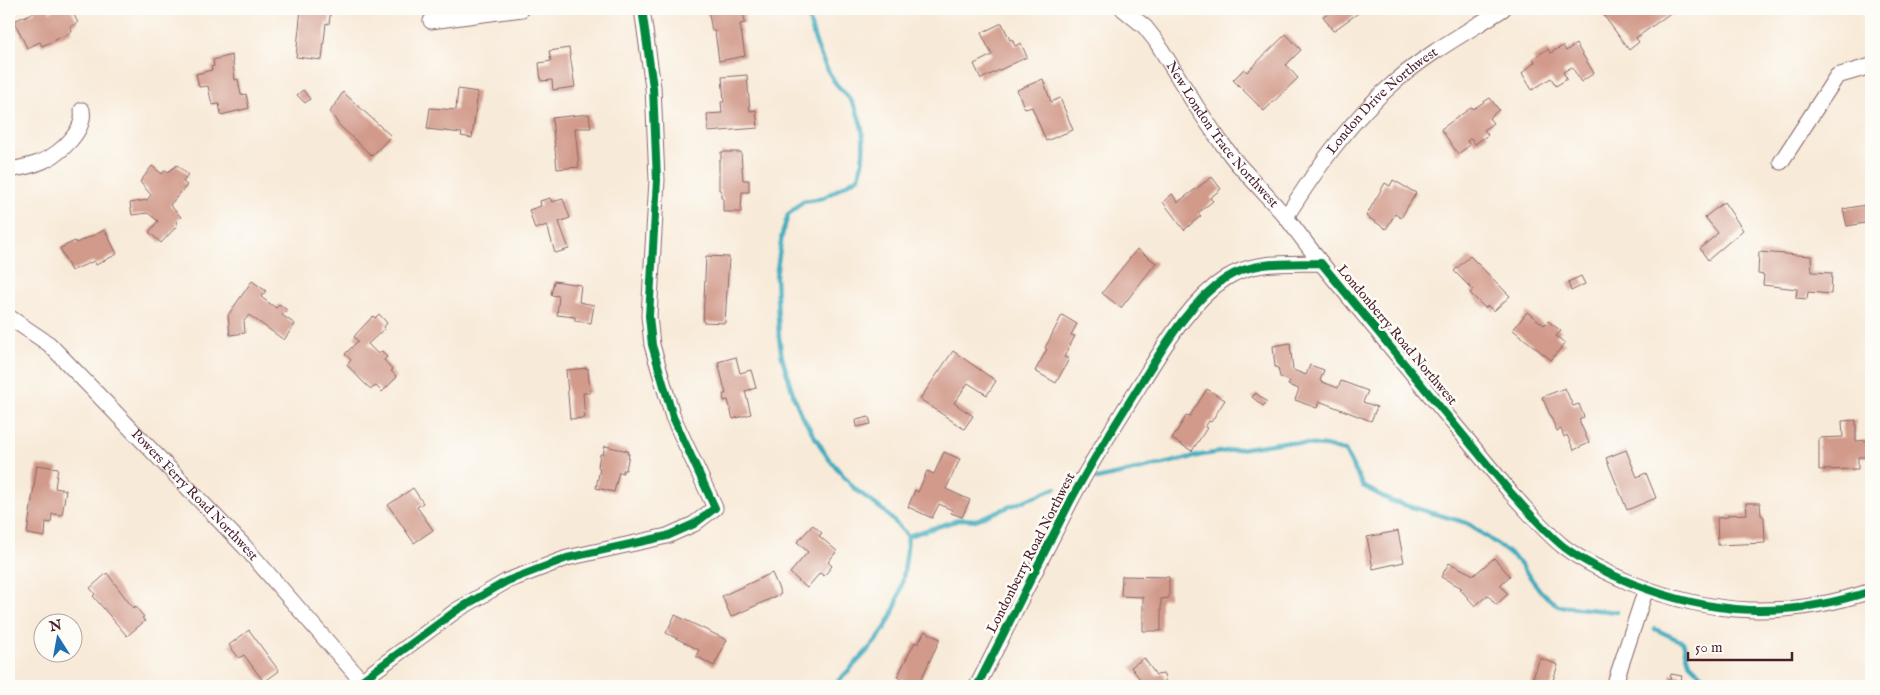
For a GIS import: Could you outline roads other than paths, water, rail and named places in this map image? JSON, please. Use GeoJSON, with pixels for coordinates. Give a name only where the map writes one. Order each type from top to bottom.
{"type":"FeatureCollection","features":[{"type":"Feature","properties":{"kind":"street"},"geometry":{"type":"LineString","coordinates":[[431,21],[522,9]]}},
{"type":"Feature","properties":{"kind":"street"},"geometry":{"type":"LineString","coordinates":[[361,685],[457,610],[507,581],[567,558],[667,536],[694,524],[716,508],[673,417],[652,344],[649,316],[657,180],[653,87],[642,9]]}},
{"type":"Feature","properties":{"kind":"street","name":"New London Trace Northwest"},"geometry":{"type":"LineString","coordinates":[[1123,9],[1145,27],[1156,41],[1220,141],[1286,217],[1322,263]]}},
{"type":"Feature","properties":{"kind":"street","name":"London Drive Northwest"},"geometry":{"type":"LineString","coordinates":[[1286,217],[1311,178],[1338,142],[1372,104],[1396,81],[1435,52],[1502,9]]}},
{"type":"Feature","properties":{"kind":"street"},"geometry":{"type":"LineString","coordinates":[[1781,162],[1837,76],[1871,66]]}},
{"type":"Feature","properties":{"kind":"street"},"geometry":{"type":"LineString","coordinates":[[9,170],[24,168],[46,160],[64,147],[80,125],[83,115],[82,110]]}},
{"type":"Feature","properties":{"kind":"street","name":"Londonberry Road Northwest"},"geometry":{"type":"LineString","coordinates":[[977,686],[1072,500],[1110,432],[1176,330],[1213,287],[1227,277],[1245,269],[1262,265],[1322,263],[1542,528],[1587,563],[1646,589],[1704,606],[1760,611],[1794,609],[1822,605],[1871,591]]}},
{"type":"Feature","properties":{"kind":"street","name":"Powers Ferry Road Northwest"},"geometry":{"type":"LineString","coordinates":[[9,317],[49,344],[244,546],[361,685]]}},
{"type":"Feature","properties":{"kind":"street"},"geometry":{"type":"LineString","coordinates":[[1614,686],[1646,589]]}},
{"type":"Feature","properties":{"kind":"waterway"},"geometry":{"type":"LineString","coordinates":[[807,9],[814,37],[825,64],[834,81],[850,99],[859,118],[862,127],[863,157],[859,177],[823,198],[803,201],[788,215],[782,235],[776,276],[779,337],[782,357],[802,416],[828,458],[855,489],[884,511],[908,536],[903,576],[892,615],[886,627],[873,644],[834,686]]}},
{"type":"Feature","properties":{"kind":"waterway"},"geometry":{"type":"LineString","coordinates":[[1097,479],[1202,455],[1284,442],[1325,446],[1345,451],[1363,486],[1391,501],[1467,523],[1517,560],[1542,593],[1558,606],[1617,612]]}},
{"type":"Feature","properties":{"kind":"waterway"},"geometry":{"type":"LineString","coordinates":[[908,536],[962,519],[976,520],[1056,488]]}},
{"type":"Feature","properties":{"kind":"waterway"},"geometry":{"type":"LineString","coordinates":[[1655,629],[1683,642],[1690,664],[1713,686]]}}]}
